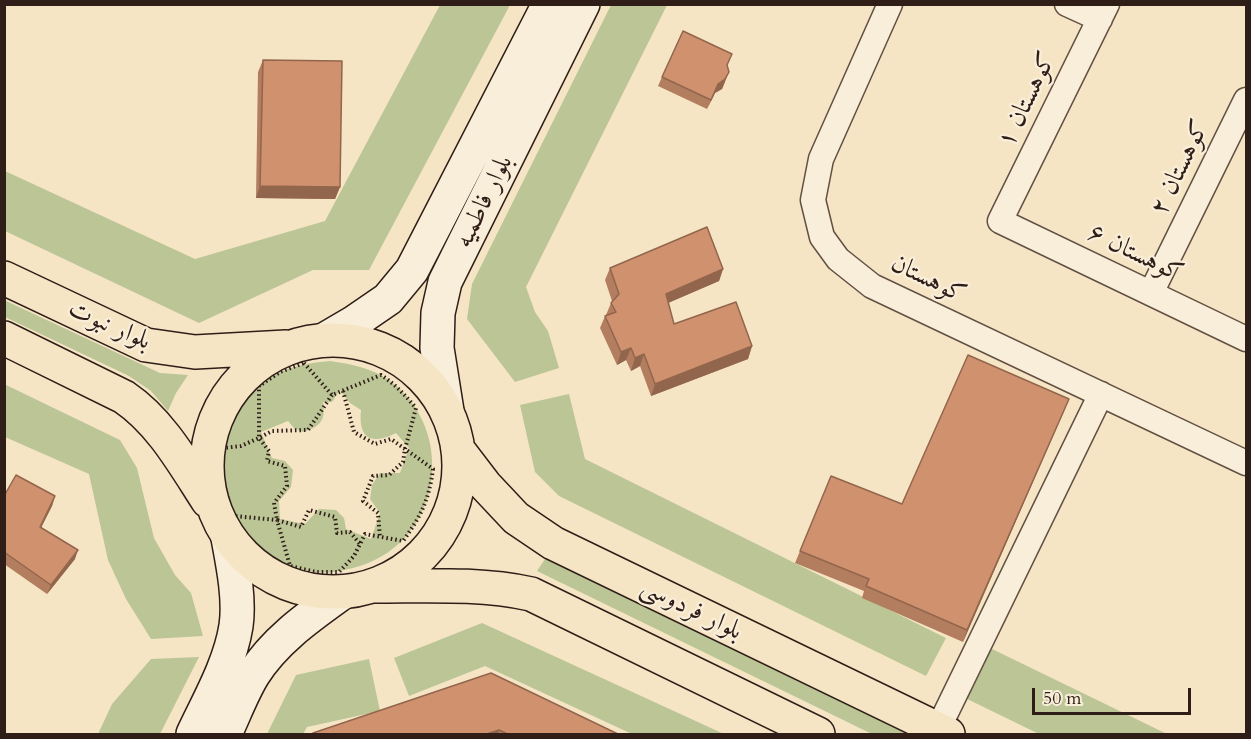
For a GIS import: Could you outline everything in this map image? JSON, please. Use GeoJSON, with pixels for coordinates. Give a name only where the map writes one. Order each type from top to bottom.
{"type":"FeatureCollection","features":[{"type":"Feature","properties":{"kind":"main road","name":"بلوار فاطمیه"},"geometry":{"type":"LineString","coordinates":[[324,340],[388,299],[412,270],[549,4]]}},
{"type":"Feature","properties":{"kind":"main road","name":"بلوار فاطمیه"},"geometry":{"type":"LineString","coordinates":[[447,411],[437,348],[438,313],[445,282],[583,4]]}},
{"type":"Feature","properties":{"kind":"main road","name":"بلوار نبوت"},"geometry":{"type":"LineString","coordinates":[[4,278],[146,345],[195,352],[291,346]]}},
{"type":"Feature","properties":{"kind":"main road"},"geometry":{"type":"LineString","coordinates":[[4,338],[124,396],[138,406],[182,460],[213,509],[228,538],[250,563],[278,581],[309,591],[342,593],[375,586],[473,586],[531,594],[782,726],[818,735]]}},
{"type":"Feature","properties":{"kind":"main road"},"geometry":{"type":"LineString","coordinates":[[213,509],[207,481],[207,453],[213,425],[225,399],[243,377],[266,359],[291,346],[324,340],[354,341],[383,349],[409,364],[431,385],[447,411],[459,451],[458,485],[448,518],[430,547],[405,570],[375,586]]}},
{"type":"Feature","properties":{"kind":"main road","name":"بلوار فردوسی"},"geometry":{"type":"LineString","coordinates":[[459,451],[485,485],[516,518],[554,543],[943,732]]}},
{"type":"Feature","properties":{"kind":"main road"},"geometry":{"type":"LineString","coordinates":[[193,735],[230,655],[237,624],[235,578],[228,538]]}},
{"type":"Feature","properties":{"kind":"main road"},"geometry":{"type":"LineString","coordinates":[[225,735],[253,676],[274,648],[310,616],[342,593]]}},
{"type":"Feature","properties":{"kind":"street","name":"کوهستان"},"geometry":{"type":"LineString","coordinates":[[890,4],[820,159],[813,200],[822,237],[838,259],[872,286],[1246,463]]}},
{"type":"Feature","properties":{"kind":"street"},"geometry":{"type":"LineString","coordinates":[[1067,4],[1103,12]]}},
{"type":"Feature","properties":{"kind":"street","name":"کوهستان ۱"},"geometry":{"type":"LineString","coordinates":[[1000,221],[1103,12]]}},
{"type":"Feature","properties":{"kind":"street","name":"کوهستان ۲"},"geometry":{"type":"LineString","coordinates":[[1151,293],[1246,100]]}},
{"type":"Feature","properties":{"kind":"street","name":"کوهستان ۶"},"geometry":{"type":"LineString","coordinates":[[1000,221],[1246,339]]}},
{"type":"Feature","properties":{"kind":"street"},"geometry":{"type":"LineString","coordinates":[[943,732],[1101,394]]}},
{"type":"Feature","properties":{"kind":"path"},"geometry":{"type":"LineString","coordinates":[[332,395],[304,363],[280,372],[259,386],[259,438],[269,451],[267,462],[285,466],[287,486],[274,502],[290,566],[316,572],[339,572],[354,556],[365,534],[403,541],[419,519],[430,493],[433,469],[392,439],[375,444],[354,432],[342,391]]}},
{"type":"Feature","properties":{"kind":"path"},"geometry":{"type":"LineString","coordinates":[[360,544],[350,532],[338,533],[335,518],[309,510],[301,527],[277,520],[234,516],[225,494],[221,471],[223,448],[242,446],[272,431],[308,430],[332,395],[381,375],[404,394],[416,408],[403,462],[389,476],[373,476],[363,501],[378,513],[380,538]]}},
{"type":"Feature","properties":{"kind":"green space"},"geometry":{"type":"Polygon","coordinates":[[[440,5],[510,5],[369,270],[313,270],[199,323],[5,231],[5,171],[195,259],[325,221],[440,5]]]}},
{"type":"Feature","properties":{"kind":"green space"},"geometry":{"type":"Polygon","coordinates":[[[611,5],[667,5],[526,287],[535,312],[548,331],[559,368],[515,382],[467,319],[472,284],[611,5]]]}},
{"type":"Feature","properties":{"kind":"green space"},"geometry":{"type":"Polygon","coordinates":[[[4,300],[160,373],[188,375],[168,411],[151,391],[129,376],[5,317],[4,300]]]}},
{"type":"Feature","properties":{"kind":"green space"},"geometry":{"type":"Polygon","coordinates":[[[330,361],[361,367],[376,373],[390,381],[412,402],[425,427],[432,455],[431,483],[423,510],[408,534],[387,553],[360,566],[315,572],[283,563],[258,547],[239,524],[227,498],[223,469],[226,440],[238,411],[259,386],[284,371],[302,365],[330,361]],[[340,390],[332,402],[323,402],[323,418],[314,428],[303,432],[294,428],[288,421],[261,432],[272,458],[285,461],[293,470],[291,487],[279,501],[280,519],[305,524],[319,509],[336,510],[344,518],[346,529],[371,539],[380,513],[370,499],[372,485],[380,473],[400,473],[409,448],[396,433],[380,439],[368,437],[362,427],[361,410],[350,403],[340,390]]]}},
{"type":"Feature","properties":{"kind":"green space"},"geometry":{"type":"Polygon","coordinates":[[[4,384],[120,440],[137,468],[154,538],[175,575],[191,593],[203,636],[151,639],[126,599],[108,560],[89,474],[5,437],[4,384]]]}},
{"type":"Feature","properties":{"kind":"green space"},"geometry":{"type":"Polygon","coordinates":[[[569,394],[585,459],[946,638],[926,676],[559,496],[535,472],[520,405],[569,394]]]}},
{"type":"Feature","properties":{"kind":"green space"},"geometry":{"type":"Polygon","coordinates":[[[547,556],[915,734],[872,734],[537,571],[547,556]]]}},
{"type":"Feature","properties":{"kind":"green space"},"geometry":{"type":"Polygon","coordinates":[[[482,623],[724,734],[632,734],[485,666],[409,696],[394,658],[482,623]]]}},
{"type":"Feature","properties":{"kind":"green space"},"geometry":{"type":"Polygon","coordinates":[[[988,647],[1167,734],[1039,734],[963,697],[988,647]]]}},
{"type":"Feature","properties":{"kind":"green space"},"geometry":{"type":"Polygon","coordinates":[[[199,657],[160,734],[98,734],[112,704],[151,659],[199,657]]]}},
{"type":"Feature","properties":{"kind":"green space"},"geometry":{"type":"Polygon","coordinates":[[[369,659],[380,711],[307,727],[303,734],[267,734],[296,675],[369,659]]]}},
{"type":"Feature","properties":{"kind":"building"},"geometry":{"type":"Polygon","coordinates":[[[683,31],[732,54],[727,65],[729,72],[718,84],[711,100],[662,77],[683,31]]]}},
{"type":"Feature","properties":{"kind":"building"},"geometry":{"type":"Polygon","coordinates":[[[263,60],[342,61],[340,187],[260,186],[263,60]]]}},
{"type":"Feature","properties":{"kind":"building"},"geometry":{"type":"Polygon","coordinates":[[[707,227],[723,269],[666,294],[674,324],[736,302],[752,346],[655,384],[644,354],[635,358],[631,348],[621,352],[605,316],[616,312],[611,303],[619,294],[610,268],[707,227]]]}},
{"type":"Feature","properties":{"kind":"building"},"geometry":{"type":"Polygon","coordinates":[[[968,355],[1069,399],[967,630],[866,586],[869,579],[800,551],[831,476],[902,504],[968,355]]]}},
{"type":"Feature","properties":{"kind":"building"},"geometry":{"type":"Polygon","coordinates":[[[16,475],[55,496],[40,527],[78,550],[51,585],[4,552],[4,496],[16,475]]]}},
{"type":"Feature","properties":{"kind":"building"},"geometry":{"type":"Polygon","coordinates":[[[491,673],[620,735],[510,735],[499,730],[484,735],[313,735],[313,733],[491,673]]]}}]}
